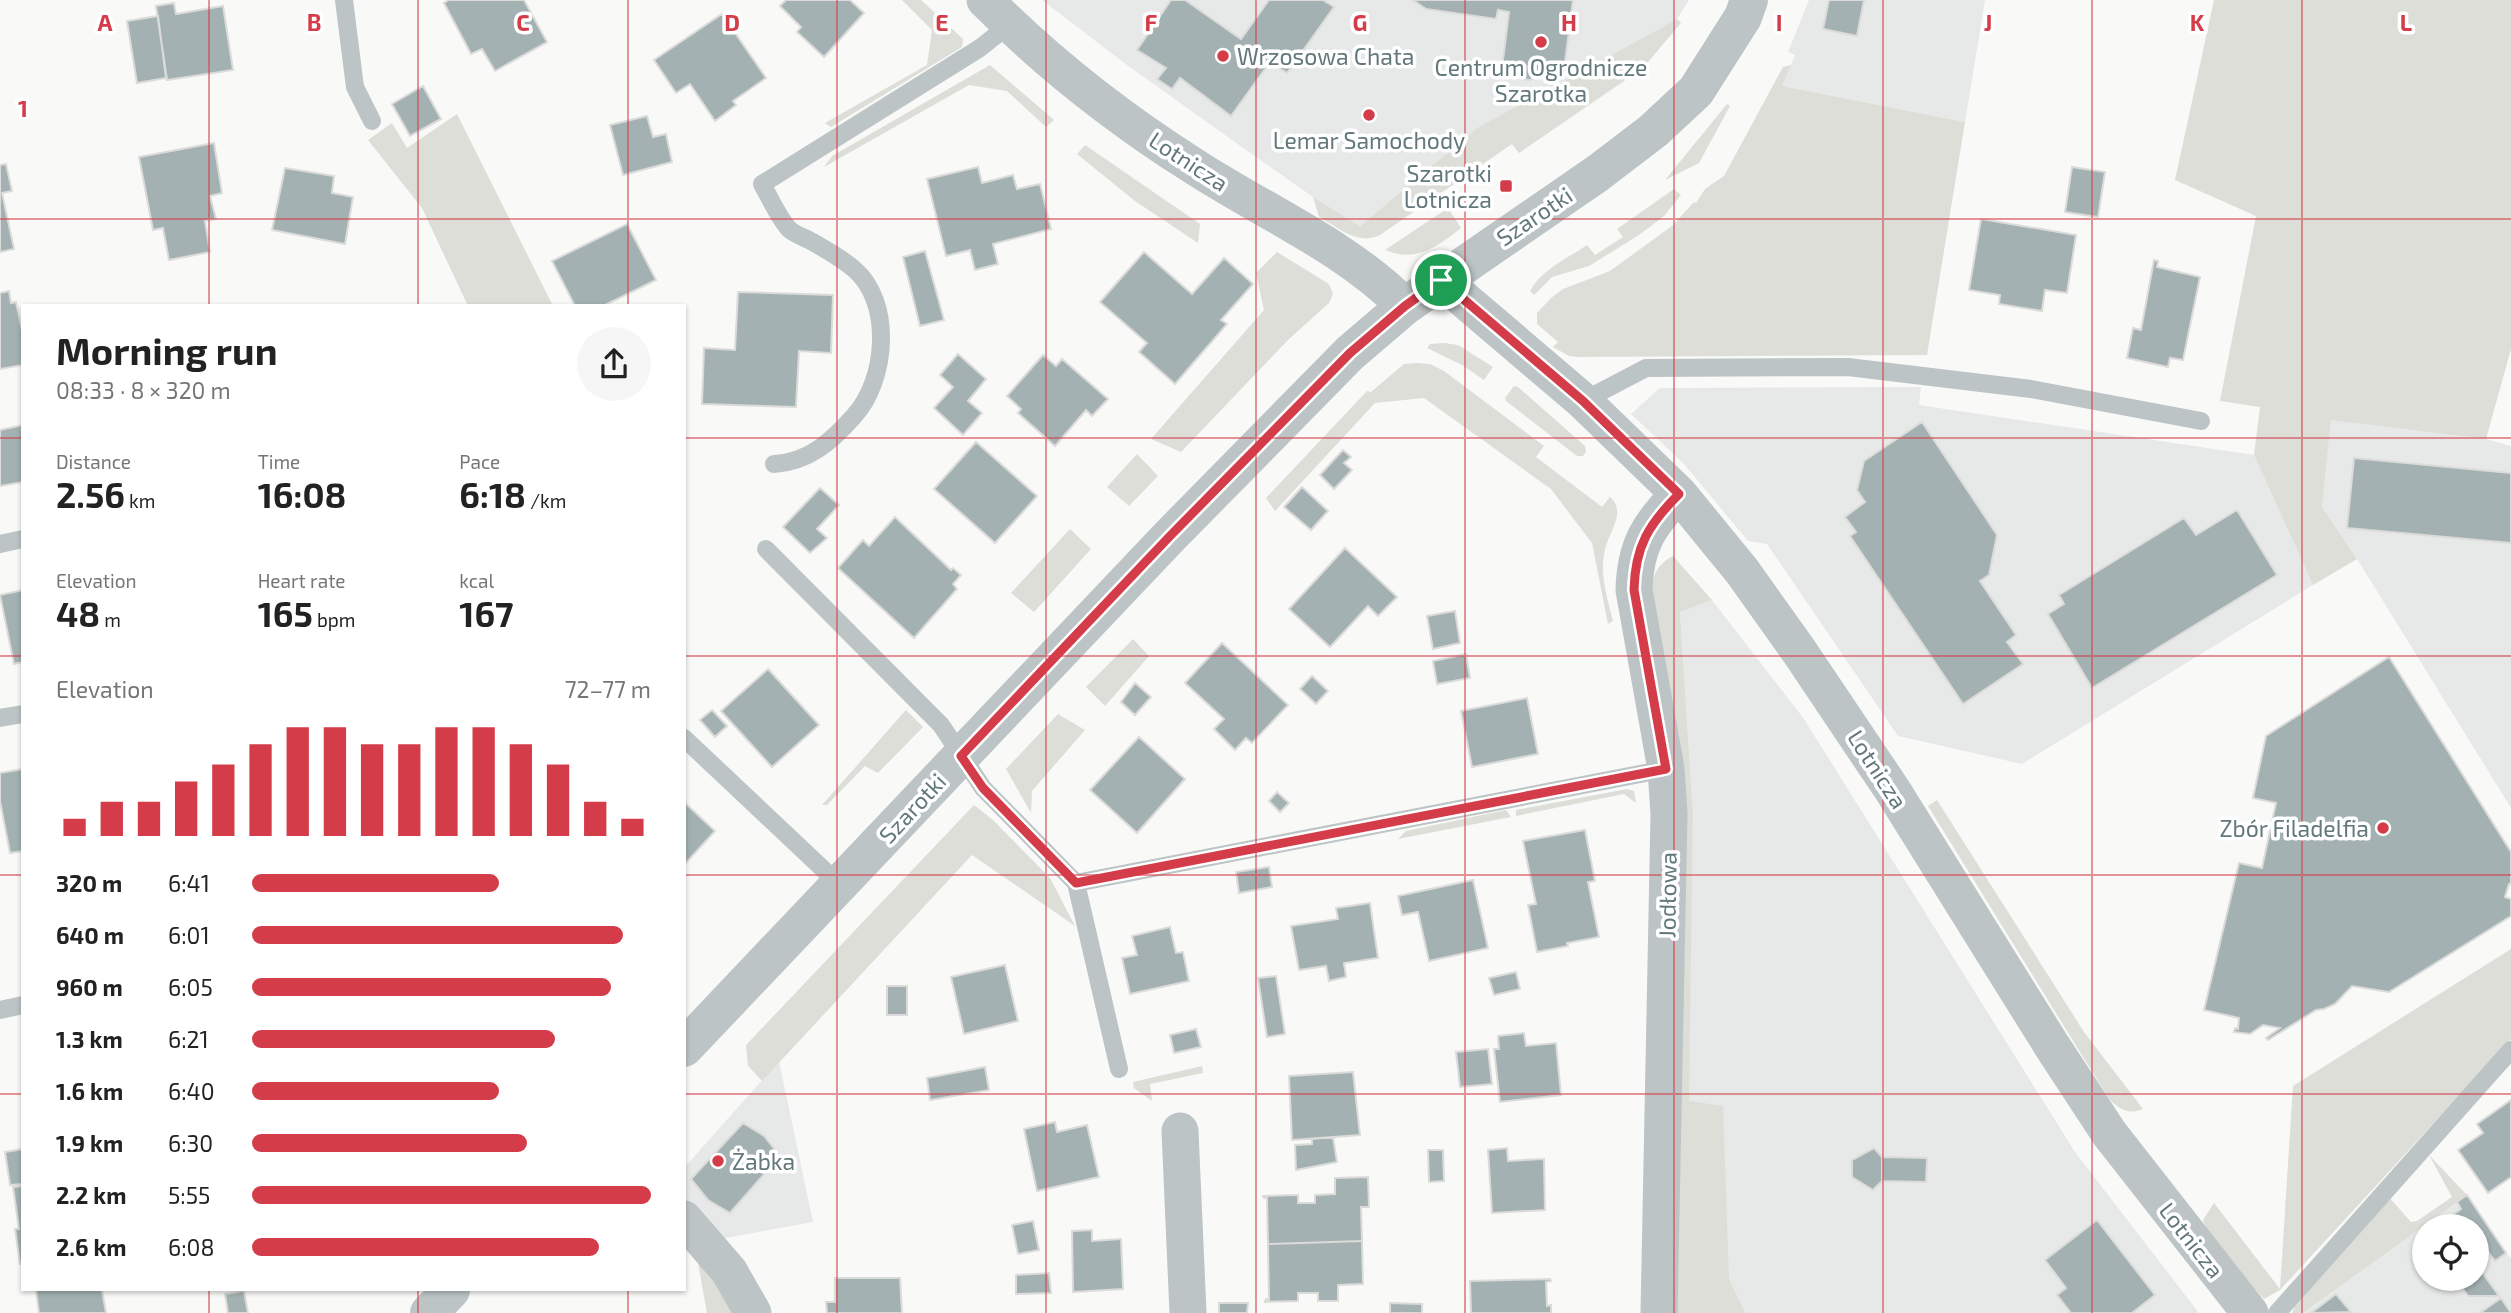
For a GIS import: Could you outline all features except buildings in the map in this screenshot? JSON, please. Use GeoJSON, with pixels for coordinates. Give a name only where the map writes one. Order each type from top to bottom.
{"type":"FeatureCollection","features":[{"type":"Feature","properties":{"kind":"street","name":"Szarotki"},"geometry":{"type":"LineString","coordinates":[[686,1046],[1161,546],[1350,353],[1405,306],[1598,173],[1653,131],[1696,91],[1744,17],[1749,0]]}},
{"type":"Feature","properties":{"kind":"street","name":"Lotnicza"},"geometry":{"type":"LineString","coordinates":[[997,12],[1080,86],[1136,128],[1193,166],[1357,264],[1405,306]]}},
{"type":"Feature","properties":{"kind":"street","name":"Lotnicza"},"geometry":{"type":"LineString","coordinates":[[1441,280],[1583,401],[1679,494],[1742,571],[1894,791],[2109,1133],[2250,1313]]}},
{"type":"Feature","properties":{"kind":"street","name":"Jodłowa"},"geometry":{"type":"LineString","coordinates":[[1659,1313],[1668,828],[1666,769],[1634,590],[1634,567],[1647,531],[1659,513],[1679,494]]}},
{"type":"Feature","properties":{"kind":"street"},"geometry":{"type":"LineString","coordinates":[[1180,1131],[1188,1313]]}},
{"type":"Feature","properties":{"kind":"street"},"geometry":{"type":"LineString","coordinates":[[686,1221],[729,1271],[753,1313]]}},
{"type":"Feature","properties":{"kind":"street"},"geometry":{"type":"LineString","coordinates":[[429,1313],[450,1291]]}},
{"type":"Feature","properties":{"kind":"lane"},"geometry":{"type":"LineString","coordinates":[[344,0],[355,87],[372,121]]}},
{"type":"Feature","properties":{"kind":"lane"},"geometry":{"type":"LineString","coordinates":[[774,464],[807,457],[835,438],[860,410],[874,377],[881,329],[878,308],[870,287],[836,255],[789,229],[762,184],[980,48],[997,12]]}},
{"type":"Feature","properties":{"kind":"lane"},"geometry":{"type":"LineString","coordinates":[[1583,401],[1646,368],[1848,367],[2031,389],[2201,421]]}},
{"type":"Feature","properties":{"kind":"lane"},"geometry":{"type":"LineString","coordinates":[[0,544],[21,539]]}},
{"type":"Feature","properties":{"kind":"lane"},"geometry":{"type":"LineString","coordinates":[[766,549],[941,725],[983,788],[1076,883],[1119,1069]]}},
{"type":"Feature","properties":{"kind":"lane"},"geometry":{"type":"LineString","coordinates":[[0,718],[21,714]]}},
{"type":"Feature","properties":{"kind":"lane"},"geometry":{"type":"LineString","coordinates":[[686,740],[840,885]]}},
{"type":"Feature","properties":{"kind":"lane"},"geometry":{"type":"LineString","coordinates":[[1076,883],[1666,769]]}},
{"type":"Feature","properties":{"kind":"lane"},"geometry":{"type":"LineString","coordinates":[[0,1010],[21,1005]]}},
{"type":"Feature","properties":{"kind":"lane"},"geometry":{"type":"LineString","coordinates":[[2277,1313],[2511,1050]]}},
{"type":"Feature","properties":{"kind":"shaded area"},"geometry":{"type":"Polygon","coordinates":[[[902,0],[921,0],[963,39],[962,47],[831,127],[825,123],[927,65],[932,30],[902,0]]]}},
{"type":"Feature","properties":{"kind":"shaded area"},"geometry":{"type":"Polygon","coordinates":[[[1042,0],[1689,0],[1677,19],[1477,128],[1360,226],[1246,150],[1042,0]]]}},
{"type":"Feature","properties":{"kind":"shaded area"},"geometry":{"type":"Polygon","coordinates":[[[1809,0],[1985,0],[1965,122],[1782,86],[1795,55],[1788,52],[1809,0]]]}},
{"type":"Feature","properties":{"kind":"shaded area"},"geometry":{"type":"Polygon","coordinates":[[[2214,0],[2511,0],[2511,349],[2486,439],[2331,420],[2322,507],[2357,559],[2313,585],[2254,455],[2260,407],[2220,401],[2256,216],[2175,180],[2214,0]]]}},
{"type":"Feature","properties":{"kind":"shaded area"},"geometry":{"type":"Polygon","coordinates":[[[1677,19],[1681,23],[1643,68],[1519,153],[1512,144],[1380,235],[1372,238],[1356,237],[1319,217],[1313,197],[1360,226],[1477,128],[1677,19]]]}},
{"type":"Feature","properties":{"kind":"shaded area"},"geometry":{"type":"Polygon","coordinates":[[[990,65],[1054,120],[1046,127],[1007,91],[969,85],[824,167],[832,156],[990,65]]]}},
{"type":"Feature","properties":{"kind":"shaded area"},"geometry":{"type":"Polygon","coordinates":[[[1791,65],[1782,86],[1965,122],[1927,355],[1578,357],[1569,356],[1553,347],[1558,342],[1537,324],[1537,313],[1563,289],[1610,271],[1672,226],[1694,202],[1696,203],[1705,189],[1724,176],[1783,67],[1791,65]]]}},
{"type":"Feature","properties":{"kind":"shaded area"},"geometry":{"type":"Polygon","coordinates":[[[1727,104],[1730,106],[1699,163],[1665,180],[1727,104]]]}},
{"type":"Feature","properties":{"kind":"shaded area"},"geometry":{"type":"Polygon","coordinates":[[[457,114],[552,304],[467,304],[422,208],[368,140],[392,123],[407,148],[457,114]]]}},
{"type":"Feature","properties":{"kind":"shaded area"},"geometry":{"type":"Polygon","coordinates":[[[1085,145],[1200,224],[1198,243],[1135,201],[1077,154],[1085,145]]]}},
{"type":"Feature","properties":{"kind":"shaded area"},"geometry":{"type":"Polygon","coordinates":[[[1674,189],[1681,195],[1664,216],[1639,235],[1589,266],[1552,277],[1534,295],[1530,291],[1548,271],[1587,245],[1595,255],[1623,237],[1617,229],[1674,189]]]}},
{"type":"Feature","properties":{"kind":"shaded area"},"geometry":{"type":"Polygon","coordinates":[[[1448,208],[1461,228],[1434,247],[1406,255],[1385,250],[1448,208]]]}},
{"type":"Feature","properties":{"kind":"shaded area"},"geometry":{"type":"Polygon","coordinates":[[[1277,252],[1329,284],[1333,294],[1329,303],[1288,340],[1181,452],[1151,439],[1264,310],[1256,273],[1277,252]]]}},
{"type":"Feature","properties":{"kind":"shaded area"},"geometry":{"type":"Polygon","coordinates":[[[1430,344],[1458,345],[1493,367],[1484,380],[1462,365],[1427,348],[1430,344]]]}},
{"type":"Feature","properties":{"kind":"shaded area"},"geometry":{"type":"Polygon","coordinates":[[[1404,364],[1430,364],[1444,371],[1544,446],[1536,457],[1602,507],[1610,497],[1615,503],[1617,516],[1603,558],[1604,585],[1613,621],[1608,624],[1592,543],[1551,489],[1424,398],[1375,403],[1275,511],[1266,498],[1367,391],[1371,392],[1404,364]]]}},
{"type":"Feature","properties":{"kind":"shaded area"},"geometry":{"type":"Polygon","coordinates":[[[1514,386],[1585,446],[1586,452],[1583,456],[1577,456],[1506,401],[1505,398],[1514,386]]]}},
{"type":"Feature","properties":{"kind":"shaded area"},"geometry":{"type":"Polygon","coordinates":[[[1921,387],[1919,405],[2254,455],[2313,585],[2022,764],[1898,736],[1767,544],[1748,541],[1684,464],[1631,414],[1660,388],[1921,387]]]}},
{"type":"Feature","properties":{"kind":"shaded area"},"geometry":{"type":"Polygon","coordinates":[[[2331,419],[2486,439],[2511,446],[2511,808],[2322,507],[2331,419]]]}},
{"type":"Feature","properties":{"kind":"shaded area"},"geometry":{"type":"Polygon","coordinates":[[[1137,454],[1158,476],[1129,506],[1107,487],[1137,454]]]}},
{"type":"Feature","properties":{"kind":"shaded area"},"geometry":{"type":"Polygon","coordinates":[[[1070,529],[1091,549],[1034,612],[1011,593],[1070,529]]]}},
{"type":"Feature","properties":{"kind":"shaded area"},"geometry":{"type":"Polygon","coordinates":[[[1673,556],[1712,600],[1680,612],[1693,813],[1689,1101],[1723,1106],[1729,1279],[1745,1313],[1676,1313],[1651,601],[1654,575],[1664,562],[1673,556]]]}},
{"type":"Feature","properties":{"kind":"shaded area"},"geometry":{"type":"Polygon","coordinates":[[[1712,600],[1804,719],[2075,1152],[2199,1313],[1685,1313],[1693,813],[1680,612],[1712,600]]]}},
{"type":"Feature","properties":{"kind":"shaded area"},"geometry":{"type":"Polygon","coordinates":[[[1133,639],[1149,656],[1105,706],[1086,687],[1133,639]]]}},
{"type":"Feature","properties":{"kind":"shaded area"},"geometry":{"type":"Polygon","coordinates":[[[906,710],[923,727],[878,773],[865,766],[827,805],[822,805],[906,710]]]}},
{"type":"Feature","properties":{"kind":"shaded area"},"geometry":{"type":"Polygon","coordinates":[[[1058,714],[1085,730],[1032,791],[1031,813],[1006,769],[1058,714]]]}},
{"type":"Feature","properties":{"kind":"shaded area"},"geometry":{"type":"Polygon","coordinates":[[[1627,789],[1634,791],[1636,803],[1624,794],[1516,816],[1516,810],[1627,789]]]}},
{"type":"Feature","properties":{"kind":"shaded area"},"geometry":{"type":"Polygon","coordinates":[[[1937,800],[2084,1032],[2143,1109],[2124,1110],[2109,1099],[1928,806],[1937,800]]]}},
{"type":"Feature","properties":{"kind":"shaded area"},"geometry":{"type":"Polygon","coordinates":[[[974,805],[993,820],[1050,878],[1075,926],[972,855],[762,1081],[748,1066],[746,1045],[974,805]]]}},
{"type":"Feature","properties":{"kind":"shaded area"},"geometry":{"type":"Polygon","coordinates":[[[1506,810],[1511,817],[1398,839],[1406,831],[1506,810]]]}},
{"type":"Feature","properties":{"kind":"shaded area"},"geometry":{"type":"Polygon","coordinates":[[[2511,949],[2511,1039],[2280,1290],[2264,1299],[2220,1253],[2203,1220],[2214,1203],[2280,1289],[2293,1086],[2511,949]]]}},
{"type":"Feature","properties":{"kind":"shaded area"},"geometry":{"type":"Polygon","coordinates":[[[779,1061],[813,1222],[715,1240],[686,1204],[686,1166],[779,1061]]]}},
{"type":"Feature","properties":{"kind":"shaded area"},"geometry":{"type":"Polygon","coordinates":[[[1202,1066],[1203,1073],[1150,1084],[1152,1101],[1134,1088],[1133,1082],[1202,1066]]]}},
{"type":"Feature","properties":{"kind":"shaded area"},"geometry":{"type":"Polygon","coordinates":[[[2429,1155],[2467,1195],[2441,1214],[2427,1214],[2452,1197],[2429,1155]]]}},
{"type":"Feature","properties":{"kind":"shaded area"},"geometry":{"type":"Polygon","coordinates":[[[2467,1195],[2480,1214],[2441,1214],[2467,1195]]]}},
{"type":"Feature","properties":{"kind":"shaded area"},"geometry":{"type":"Polygon","coordinates":[[[2389,1197],[2411,1222],[2412,1235],[2303,1313],[2292,1313],[2295,1306],[2389,1197]]]}},
{"type":"Feature","properties":{"kind":"shaded area"},"geometry":{"type":"Polygon","coordinates":[[[2489,1227],[2511,1259],[2511,1313],[2303,1313],[2412,1235],[2412,1291],[2489,1291],[2489,1227]]]}},
{"type":"Feature","properties":{"kind":"shaded area"},"geometry":{"type":"Polygon","coordinates":[[[696,1252],[736,1313],[707,1313],[696,1252]]]}},
{"type":"Feature","properties":{"kind":"place","name":"Centrum Ogrodnicze Szarotka"},"geometry":{"type":"Point","coordinates":[1541,42]}},
{"type":"Feature","properties":{"kind":"place","name":"Wrzosowa Chata"},"geometry":{"type":"Point","coordinates":[1223,56]}},
{"type":"Feature","properties":{"kind":"place","name":"Lemar Samochody"},"geometry":{"type":"Point","coordinates":[1369,115]}},
{"type":"Feature","properties":{"kind":"place","name":"Szarotki Lotnicza"},"geometry":{"type":"Point","coordinates":[1506,186]}},
{"type":"Feature","properties":{"kind":"place","name":"Zbór Filadelfia"},"geometry":{"type":"Point","coordinates":[2383,828]}},
{"type":"Feature","properties":{"kind":"place","name":"Żabka"},"geometry":{"type":"Point","coordinates":[718,1161]}},
{"type":"Feature","properties":{"kind":"route"},"geometry":{"type":"LineString","coordinates":[[1441,280],[1583,401],[1679,494],[1659,513],[1647,531],[1634,567],[1634,590],[1666,769],[1076,883],[983,788],[961,756],[1170,536],[1350,353],[1405,306],[1441,280]]}}]}
